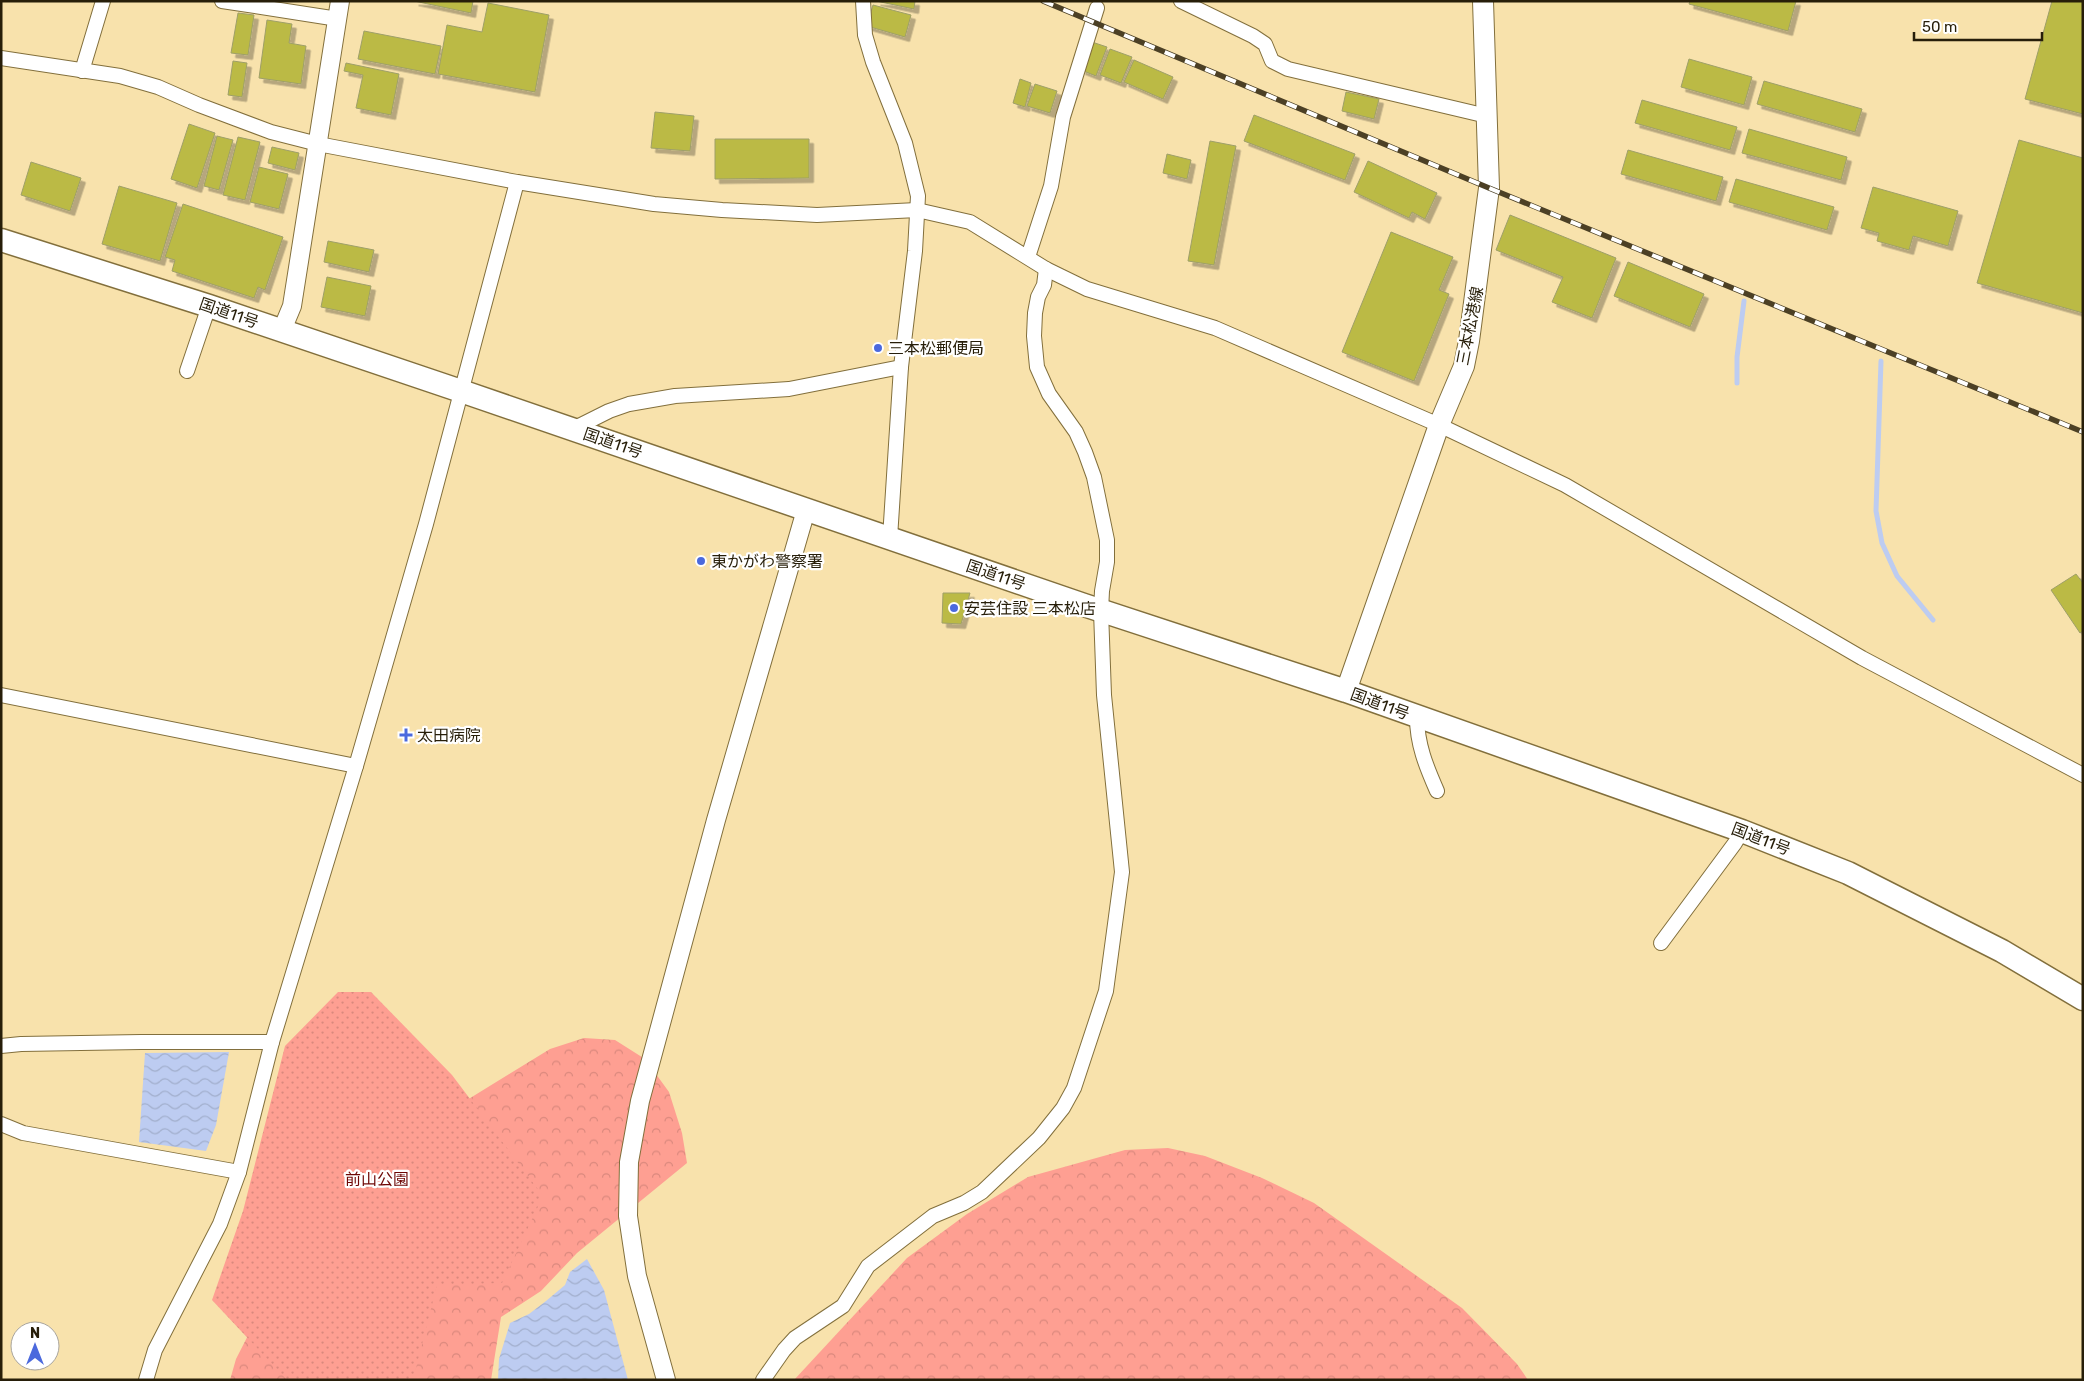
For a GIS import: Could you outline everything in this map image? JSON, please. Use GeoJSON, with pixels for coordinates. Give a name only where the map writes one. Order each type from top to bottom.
{"type":"FeatureCollection","features":[{"type":"Feature","properties":{"kind":"highway","name":"国道11号"},"geometry":{"type":"LineString","coordinates":[[1,240],[282,330],[1101,611],[1346,692],[1742,831],[1848,873],[2002,951],[2082,996]]}},
{"type":"Feature","properties":{"kind":"main road","name":"三本松港線"},"geometry":{"type":"LineString","coordinates":[[1346,692],[1439,425],[1464,366],[1471,334],[1488,195],[1483,1]]}},
{"type":"Feature","properties":{"kind":"street"},"geometry":{"type":"LineString","coordinates":[[82,70],[103,1]]}},
{"type":"Feature","properties":{"kind":"street"},"geometry":{"type":"LineString","coordinates":[[222,1],[338,19]]}},
{"type":"Feature","properties":{"kind":"street"},"geometry":{"type":"LineString","coordinates":[[282,330],[292,306],[340,1]]}},
{"type":"Feature","properties":{"kind":"street"},"geometry":{"type":"LineString","coordinates":[[863,1],[864,35],[905,143],[918,196],[915,251],[901,367],[890,538]]}},
{"type":"Feature","properties":{"kind":"street"},"geometry":{"type":"LineString","coordinates":[[1181,1],[1254,36],[1265,44],[1272,61],[1288,68],[1487,116]]}},
{"type":"Feature","properties":{"kind":"street"},"geometry":{"type":"LineString","coordinates":[[1028,257],[1051,186],[1063,117],[1097,8]]}},
{"type":"Feature","properties":{"kind":"street"},"geometry":{"type":"LineString","coordinates":[[1,58],[120,76],[158,87],[199,105],[271,132],[318,144],[517,182],[654,204],[817,215],[917,210],[970,222],[1046,269],[1087,289],[1214,328],[1439,425],[1565,485],[1862,658],[2083,774]]}},
{"type":"Feature","properties":{"kind":"street"},"geometry":{"type":"LineString","coordinates":[[146,1380],[155,1350],[220,1224],[239,1172],[272,1042],[356,766],[426,524],[517,182]]}},
{"type":"Feature","properties":{"kind":"street"},"geometry":{"type":"LineString","coordinates":[[763,1380],[795,1338],[843,1306],[868,1266],[933,1216],[964,1203],[982,1192],[1039,1138],[1063,1108],[1074,1088],[1106,991],[1122,872],[1104,695],[1101,611],[1107,562],[1107,540],[1094,478],[1076,432],[1042,381],[1035,353],[1035,313],[1038,297],[1044,285],[1046,269]]}},
{"type":"Feature","properties":{"kind":"street"},"geometry":{"type":"LineString","coordinates":[[187,372],[209,306]]}},
{"type":"Feature","properties":{"kind":"street"},"geometry":{"type":"LineString","coordinates":[[573,430],[609,411],[630,404],[675,396],[789,388],[901,367]]}},
{"type":"Feature","properties":{"kind":"street"},"geometry":{"type":"LineString","coordinates":[[666,1380],[637,1276],[628,1216],[630,1162],[640,1101],[716,820],[806,510]]}},
{"type":"Feature","properties":{"kind":"street"},"geometry":{"type":"LineString","coordinates":[[1,695],[356,766]]}},
{"type":"Feature","properties":{"kind":"street"},"geometry":{"type":"LineString","coordinates":[[1417,717],[1417,734],[1423,758],[1437,791]]}},
{"type":"Feature","properties":{"kind":"street"},"geometry":{"type":"LineString","coordinates":[[1661,943],[1742,831]]}},
{"type":"Feature","properties":{"kind":"street"},"geometry":{"type":"LineString","coordinates":[[1,1046],[131,1042],[272,1042]]}},
{"type":"Feature","properties":{"kind":"street"},"geometry":{"type":"LineString","coordinates":[[1,1124],[23,1132],[239,1172]]}},
{"type":"Feature","properties":{"kind":"green space","name":"前山公園"},"geometry":{"type":"Polygon","coordinates":[[[338,992],[371,992],[452,1075],[543,1196],[502,1283],[437,1285],[413,1380],[287,1380],[212,1300],[243,1211],[285,1046],[338,992]]]}},
{"type":"Feature","properties":{"kind":"green space"},"geometry":{"type":"Polygon","coordinates":[[[584,1038],[615,1040],[645,1059],[669,1092],[682,1133],[687,1163],[577,1253],[541,1291],[501,1317],[491,1380],[230,1380],[236,1359],[264,1304],[454,1108],[550,1049],[584,1038]]]}},
{"type":"Feature","properties":{"kind":"green space"},"geometry":{"type":"Polygon","coordinates":[[[1168,1148],[1205,1156],[1262,1178],[1314,1203],[1462,1308],[1517,1364],[1528,1380],[794,1380],[907,1258],[967,1214],[1028,1177],[1125,1150],[1168,1148]]]}},
{"type":"Feature","properties":{"kind":"water"},"geometry":{"type":"Polygon","coordinates":[[[229,1052],[216,1125],[206,1151],[139,1142],[145,1053],[229,1052]]]}},
{"type":"Feature","properties":{"kind":"water"},"geometry":{"type":"Polygon","coordinates":[[[587,1259],[604,1290],[628,1380],[498,1380],[499,1359],[510,1323],[529,1314],[546,1301],[565,1285],[570,1272],[587,1259]]]}},
{"type":"Feature","properties":{"kind":"building"},"geometry":{"type":"Polygon","coordinates":[[[414,1],[473,1],[471,13],[414,1]]]}},
{"type":"Feature","properties":{"kind":"building"},"geometry":{"type":"Polygon","coordinates":[[[876,1],[915,1],[914,9],[876,1]]]}},
{"type":"Feature","properties":{"kind":"building"},"geometry":{"type":"Polygon","coordinates":[[[1690,1],[1796,1],[1788,31],[1689,4],[1690,1]]]}},
{"type":"Feature","properties":{"kind":"building"},"geometry":{"type":"Polygon","coordinates":[[[2052,1],[2083,1],[2083,114],[2025,99],[2052,1]]]}},
{"type":"Feature","properties":{"kind":"building"},"geometry":{"type":"Polygon","coordinates":[[[488,3],[549,15],[535,92],[438,74],[447,25],[482,32],[488,3]]]}},
{"type":"Feature","properties":{"kind":"building"},"geometry":{"type":"Polygon","coordinates":[[[873,5],[911,15],[905,37],[867,26],[873,5]]]}},
{"type":"Feature","properties":{"kind":"building"},"geometry":{"type":"Polygon","coordinates":[[[238,13],[254,15],[248,55],[231,53],[238,13]]]}},
{"type":"Feature","properties":{"kind":"building"},"geometry":{"type":"Polygon","coordinates":[[[267,20],[292,24],[289,43],[306,46],[301,84],[259,78],[267,20]]]}},
{"type":"Feature","properties":{"kind":"building"},"geometry":{"type":"Polygon","coordinates":[[[364,31],[441,46],[435,74],[358,59],[364,31]]]}},
{"type":"Feature","properties":{"kind":"building"},"geometry":{"type":"Polygon","coordinates":[[[1092,42],[1107,47],[1096,76],[1081,70],[1092,42]]]}},
{"type":"Feature","properties":{"kind":"building"},"geometry":{"type":"Polygon","coordinates":[[[1110,49],[1132,57],[1121,83],[1100,75],[1110,49]]]}},
{"type":"Feature","properties":{"kind":"building"},"geometry":{"type":"Polygon","coordinates":[[[1689,59],[1752,77],[1744,105],[1681,87],[1689,59]]]}},
{"type":"Feature","properties":{"kind":"building"},"geometry":{"type":"Polygon","coordinates":[[[1134,60],[1173,77],[1163,99],[1124,82],[1134,60]]]}},
{"type":"Feature","properties":{"kind":"building"},"geometry":{"type":"Polygon","coordinates":[[[233,61],[247,63],[242,97],[228,95],[233,61]]]}},
{"type":"Feature","properties":{"kind":"building"},"geometry":{"type":"Polygon","coordinates":[[[346,63],[399,74],[391,115],[356,108],[363,75],[344,71],[346,63]]]}},
{"type":"Feature","properties":{"kind":"building"},"geometry":{"type":"Polygon","coordinates":[[[1020,79],[1031,83],[1025,107],[1013,103],[1020,79]]]}},
{"type":"Feature","properties":{"kind":"building"},"geometry":{"type":"Polygon","coordinates":[[[1764,81],[1862,109],[1855,132],[1757,104],[1764,81]]]}},
{"type":"Feature","properties":{"kind":"building"},"geometry":{"type":"Polygon","coordinates":[[[1035,84],[1057,91],[1050,113],[1027,106],[1035,84]]]}},
{"type":"Feature","properties":{"kind":"building"},"geometry":{"type":"Polygon","coordinates":[[[1346,92],[1379,99],[1374,119],[1342,111],[1346,92]]]}},
{"type":"Feature","properties":{"kind":"building"},"geometry":{"type":"Polygon","coordinates":[[[1642,100],[1737,127],[1730,150],[1635,123],[1642,100]]]}},
{"type":"Feature","properties":{"kind":"building"},"geometry":{"type":"Polygon","coordinates":[[[655,112],[694,116],[690,151],[651,148],[655,112]]]}},
{"type":"Feature","properties":{"kind":"building"},"geometry":{"type":"Polygon","coordinates":[[[1254,115],[1355,154],[1345,180],[1244,141],[1254,115]]]}},
{"type":"Feature","properties":{"kind":"building"},"geometry":{"type":"Polygon","coordinates":[[[189,124],[215,133],[197,188],[171,179],[189,124]]]}},
{"type":"Feature","properties":{"kind":"building"},"geometry":{"type":"Polygon","coordinates":[[[1749,129],[1847,157],[1841,180],[1742,153],[1749,129]]]}},
{"type":"Feature","properties":{"kind":"building"},"geometry":{"type":"Polygon","coordinates":[[[217,136],[233,140],[219,190],[204,186],[217,136]]]}},
{"type":"Feature","properties":{"kind":"building"},"geometry":{"type":"Polygon","coordinates":[[[238,137],[260,142],[245,200],[223,195],[238,137]]]}},
{"type":"Feature","properties":{"kind":"building"},"geometry":{"type":"Polygon","coordinates":[[[715,139],[809,139],[809,178],[715,179],[715,139]]]}},
{"type":"Feature","properties":{"kind":"building"},"geometry":{"type":"Polygon","coordinates":[[[2019,140],[2083,158],[2083,313],[1977,283],[2019,140]]]}},
{"type":"Feature","properties":{"kind":"building"},"geometry":{"type":"Polygon","coordinates":[[[1210,141],[1236,146],[1214,265],[1188,261],[1210,141]]]}},
{"type":"Feature","properties":{"kind":"building"},"geometry":{"type":"Polygon","coordinates":[[[272,147],[299,153],[295,170],[268,163],[272,147]]]}},
{"type":"Feature","properties":{"kind":"building"},"geometry":{"type":"Polygon","coordinates":[[[1628,150],[1723,177],[1716,201],[1621,174],[1628,150]]]}},
{"type":"Feature","properties":{"kind":"building"},"geometry":{"type":"Polygon","coordinates":[[[1167,154],[1191,160],[1187,179],[1163,173],[1167,154]]]}},
{"type":"Feature","properties":{"kind":"building"},"geometry":{"type":"Polygon","coordinates":[[[1368,161],[1437,193],[1425,219],[1412,212],[1409,218],[1354,192],[1368,161]]]}},
{"type":"Feature","properties":{"kind":"building"},"geometry":{"type":"Polygon","coordinates":[[[31,162],[81,178],[70,211],[21,195],[31,162]]]}},
{"type":"Feature","properties":{"kind":"building"},"geometry":{"type":"Polygon","coordinates":[[[259,167],[288,174],[279,209],[250,202],[259,167]]]}},
{"type":"Feature","properties":{"kind":"building"},"geometry":{"type":"Polygon","coordinates":[[[1736,179],[1834,207],[1827,230],[1729,202],[1736,179]]]}},
{"type":"Feature","properties":{"kind":"building"},"geometry":{"type":"Polygon","coordinates":[[[119,186],[177,203],[160,261],[102,244],[119,186]]]}},
{"type":"Feature","properties":{"kind":"building"},"geometry":{"type":"Polygon","coordinates":[[[1873,187],[1958,211],[1948,246],[1913,236],[1909,250],[1877,241],[1879,233],[1861,228],[1873,187]]]}},
{"type":"Feature","properties":{"kind":"building"},"geometry":{"type":"Polygon","coordinates":[[[183,204],[283,237],[265,290],[258,287],[254,298],[172,271],[175,260],[165,257],[183,204]]]}},
{"type":"Feature","properties":{"kind":"building"},"geometry":{"type":"Polygon","coordinates":[[[1510,215],[1616,258],[1592,318],[1552,302],[1563,277],[1496,250],[1510,215]]]}},
{"type":"Feature","properties":{"kind":"building"},"geometry":{"type":"Polygon","coordinates":[[[1391,232],[1453,257],[1439,290],[1449,294],[1414,381],[1342,352],[1391,232]]]}},
{"type":"Feature","properties":{"kind":"building"},"geometry":{"type":"Polygon","coordinates":[[[328,241],[374,250],[369,272],[324,262],[328,241]]]}},
{"type":"Feature","properties":{"kind":"building"},"geometry":{"type":"Polygon","coordinates":[[[1628,262],[1704,294],[1690,327],[1614,296],[1628,262]]]}},
{"type":"Feature","properties":{"kind":"building"},"geometry":{"type":"Polygon","coordinates":[[[327,277],[371,286],[365,316],[321,307],[327,277]]]}},
{"type":"Feature","properties":{"kind":"building"},"geometry":{"type":"Polygon","coordinates":[[[2076,574],[2083,583],[2083,631],[2080,633],[2051,590],[2076,574]]]}},
{"type":"Feature","properties":{"kind":"building","name":"安芸住設 三本松店"},"geometry":{"type":"Polygon","coordinates":[[[943,593],[970,593],[961,624],[942,623],[943,593]]]}},
{"type":"Feature","properties":{"kind":"waterway"},"geometry":{"type":"LineString","coordinates":[[1737,383],[1737,357],[1744,301]]}},
{"type":"Feature","properties":{"kind":"waterway"},"geometry":{"type":"LineString","coordinates":[[1881,361],[1876,511],[1882,543],[1897,576],[1933,620]]}},
{"type":"Feature","properties":{"kind":"railway"},"geometry":{"type":"LineString","coordinates":[[1043,1],[1489,188],[2083,432]]}},
{"type":"Feature","properties":{"kind":"place","name":"三本松郵便局"},"geometry":{"type":"Point","coordinates":[878,348]}},
{"type":"Feature","properties":{"kind":"place","name":"東かがわ警察署"},"geometry":{"type":"Point","coordinates":[701,561]}},
{"type":"Feature","properties":{"kind":"place","name":"安芸住設 三本松店"},"geometry":{"type":"Point","coordinates":[954,608]}},
{"type":"Feature","properties":{"kind":"place","name":"太田病院"},"geometry":{"type":"Point","coordinates":[406,735]}}]}
